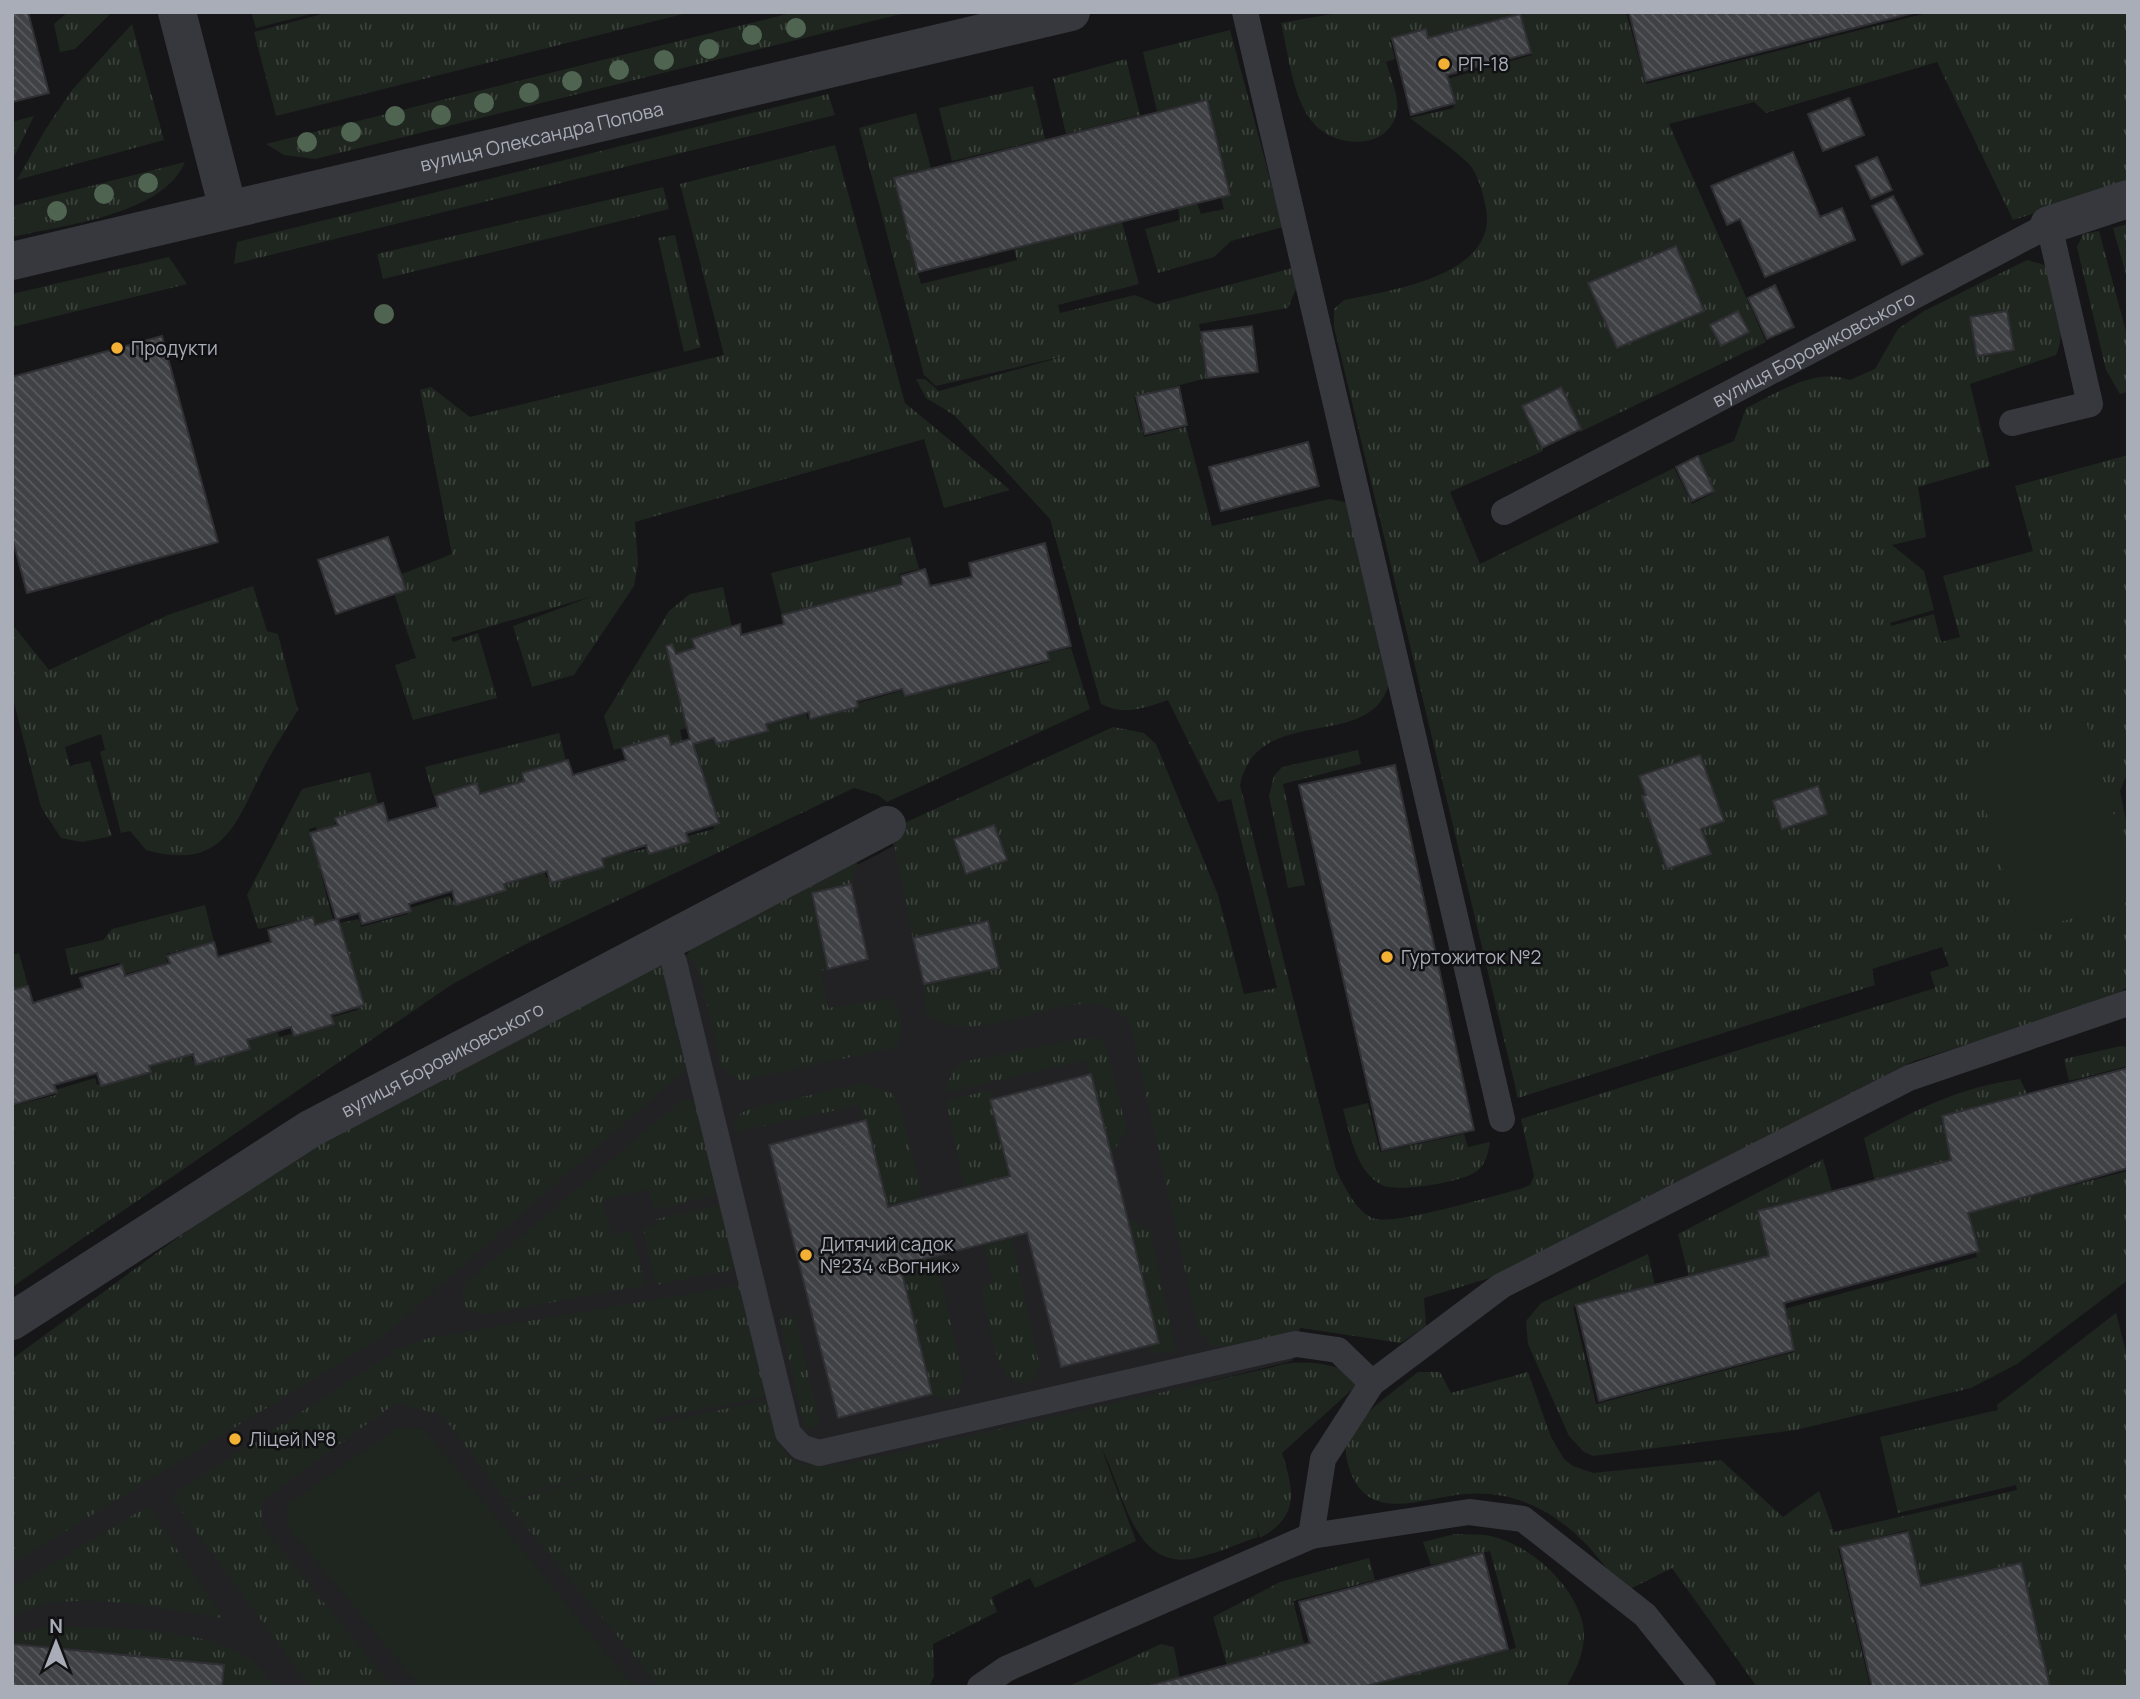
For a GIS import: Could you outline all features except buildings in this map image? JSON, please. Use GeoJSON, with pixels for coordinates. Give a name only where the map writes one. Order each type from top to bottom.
{"type":"FeatureCollection","features":[{"type":"Feature","properties":{"kind":"street"},"geometry":{"type":"LineString","coordinates":[[177,12],[228,209]]}},
{"type":"Feature","properties":{"kind":"street","name":"вулиця Олександра Попова"},"geometry":{"type":"LineString","coordinates":[[12,261],[1071,12]]}},
{"type":"Feature","properties":{"kind":"street","name":"вулиця Боровиковського"},"geometry":{"type":"LineString","coordinates":[[2049,225],[2128,199]]}},
{"type":"Feature","properties":{"kind":"street","name":"вулиця Боровиковського"},"geometry":{"type":"LineString","coordinates":[[12,1321],[310,1129],[887,825]]}},
{"type":"Feature","properties":{"kind":"lane"},"geometry":{"type":"LineString","coordinates":[[1245,12],[1502,1119]]}},
{"type":"Feature","properties":{"kind":"lane"},"geometry":{"type":"LineString","coordinates":[[2012,423],[2090,404],[2049,225]]}},
{"type":"Feature","properties":{"kind":"lane","name":"вулиця Боровиковського"},"geometry":{"type":"LineString","coordinates":[[1504,512],[2049,225]]}},
{"type":"Feature","properties":{"kind":"lane"},"geometry":{"type":"LineString","coordinates":[[664,942],[674,962],[788,1433],[801,1447],[819,1453],[1296,1344],[1338,1350],[1372,1383]]}},
{"type":"Feature","properties":{"kind":"lane"},"geometry":{"type":"LineString","coordinates":[[1311,1536],[1323,1459],[1372,1383],[1501,1286],[1909,1079],[2128,1003]]}},
{"type":"Feature","properties":{"kind":"lane"},"geometry":{"type":"LineString","coordinates":[[979,1687],[1006,1669],[1311,1536],[1469,1512],[1523,1519],[1645,1615],[1703,1687]]}},
{"type":"Feature","properties":{"kind":"shaded area","name":"Дитячий садок №234 «Вогник»"},"geometry":{"type":"Polygon","coordinates":[[[1064,757],[1300,1327],[1292,1361],[1154,1395],[776,1687],[12,1687],[12,1375],[279,1182],[398,1105],[1064,757]]]}},
{"type":"Feature","properties":{"kind":"green space"},"geometry":{"type":"Polygon","coordinates":[[[68,12],[112,12],[75,49],[60,52],[54,24],[68,12]]]}},
{"type":"Feature","properties":{"kind":"green space"},"geometry":{"type":"Polygon","coordinates":[[[251,12],[319,12],[256,28],[251,12]]]}},
{"type":"Feature","properties":{"kind":"green space"},"geometry":{"type":"Polygon","coordinates":[[[330,12],[691,12],[276,116],[254,32],[330,12]]]}},
{"type":"Feature","properties":{"kind":"green space"},"geometry":{"type":"Polygon","coordinates":[[[795,12],[909,12],[315,159],[284,155],[266,144],[795,12]]]}},
{"type":"Feature","properties":{"kind":"green space"},"geometry":{"type":"Polygon","coordinates":[[[1343,12],[1626,12],[1646,84],[1931,12],[2128,12],[2128,185],[2013,220],[1937,62],[1766,113],[1754,102],[1669,124],[1766,342],[1580,432],[1561,391],[1524,408],[1543,451],[1450,492],[1480,564],[1674,468],[1692,504],[1713,493],[1696,457],[1734,441],[1746,408],[1810,379],[1837,377],[1850,380],[1875,369],[1898,329],[1924,311],[2027,260],[2045,265],[2060,322],[2060,345],[2056,355],[1970,384],[1990,466],[1918,487],[1926,537],[1892,545],[1924,571],[1934,610],[1890,623],[1891,626],[1934,614],[1941,642],[1960,637],[1943,576],[2033,551],[2015,486],[2128,455],[2128,771],[2120,791],[2128,830],[2128,986],[2110,1000],[1914,1061],[1519,1269],[1424,1298],[1426,1326],[1401,1343],[1301,1328],[1228,1348],[1211,1345],[1198,1329],[1131,1027],[1114,1009],[1091,1004],[1065,1006],[976,1026],[949,1025],[926,1013],[923,986],[999,966],[987,922],[913,940],[895,848],[887,831],[1113,727],[1144,733],[1156,744],[1218,895],[1244,994],[1277,988],[1231,799],[1218,802],[1168,700],[1126,710],[1101,704],[1050,519],[954,415],[926,398],[916,379],[925,379],[939,391],[1069,355],[936,386],[924,375],[859,128],[916,113],[931,168],[893,178],[921,284],[1017,260],[1014,249],[1122,222],[1139,284],[1058,305],[1060,313],[1135,295],[1157,304],[1296,267],[1296,289],[1288,308],[1199,324],[1207,378],[1134,397],[1144,437],[1186,427],[1212,526],[1330,499],[1345,502],[1350,508],[1390,677],[1381,701],[1364,715],[1342,723],[1292,734],[1269,743],[1251,759],[1240,785],[1336,1170],[1352,1199],[1363,1212],[1376,1219],[1425,1214],[1530,1185],[1534,1176],[1521,1119],[1935,988],[1930,972],[1949,966],[1942,947],[1872,969],[1875,985],[1518,1098],[1334,327],[1334,309],[1344,300],[1389,291],[1439,275],[1461,263],[1477,248],[1486,228],[1485,204],[1475,172],[1455,152],[1410,118],[1454,108],[1447,79],[1532,55],[1521,17],[1427,41],[1424,31],[1390,40],[1395,59],[1386,62],[1397,104],[1393,123],[1385,133],[1374,139],[1349,141],[1325,133],[1307,115],[1296,90],[1281,23],[1343,12]]]}},
{"type":"Feature","properties":{"kind":"green space"},"geometry":{"type":"Polygon","coordinates":[[[132,24],[164,140],[17,180],[45,130],[72,90],[132,24]]]}},
{"type":"Feature","properties":{"kind":"green space"},"geometry":{"type":"Polygon","coordinates":[[[1230,30],[1283,227],[1231,241],[1214,257],[1158,273],[1145,229],[1180,220],[1178,208],[1197,203],[1201,214],[1224,209],[1221,198],[1231,194],[1207,100],[1157,111],[1143,52],[1230,30]]]}},
{"type":"Feature","properties":{"kind":"green space"},"geometry":{"type":"Polygon","coordinates":[[[1126,59],[1140,115],[1066,134],[1053,79],[1126,59]]]}},
{"type":"Feature","properties":{"kind":"green space"},"geometry":{"type":"Polygon","coordinates":[[[1033,86],[1045,139],[952,161],[939,108],[1033,86]]]}},
{"type":"Feature","properties":{"kind":"green space"},"geometry":{"type":"Polygon","coordinates":[[[828,94],[835,115],[234,264],[237,242],[828,94]]]}},
{"type":"Feature","properties":{"kind":"green space"},"geometry":{"type":"Polygon","coordinates":[[[34,116],[12,161],[12,122],[34,116]]]}},
{"type":"Feature","properties":{"kind":"green space"},"geometry":{"type":"Polygon","coordinates":[[[835,145],[905,403],[1010,490],[944,508],[924,439],[635,522],[638,563],[634,586],[574,675],[532,687],[513,626],[593,596],[451,638],[453,642],[478,633],[497,698],[413,720],[395,665],[416,658],[394,593],[367,588],[452,554],[420,390],[431,387],[470,417],[724,355],[680,184],[835,145]]]}},
{"type":"Feature","properties":{"kind":"green space"},"geometry":{"type":"Polygon","coordinates":[[[185,162],[173,180],[156,194],[134,206],[83,222],[12,237],[12,206],[185,162]]]}},
{"type":"Feature","properties":{"kind":"green space"},"geometry":{"type":"Polygon","coordinates":[[[663,187],[669,209],[383,279],[377,254],[663,187]]]}},
{"type":"Feature","properties":{"kind":"green space"},"geometry":{"type":"Polygon","coordinates":[[[2128,224],[2128,281],[2113,228],[2128,224]]]}},
{"type":"Feature","properties":{"kind":"green space"},"geometry":{"type":"Polygon","coordinates":[[[2099,231],[2128,339],[2128,392],[2120,394],[2106,370],[2077,247],[2083,234],[2099,231]]]}},
{"type":"Feature","properties":{"kind":"green space"},"geometry":{"type":"Polygon","coordinates":[[[675,235],[701,347],[684,352],[658,238],[675,235]]]}},
{"type":"Feature","properties":{"kind":"green space"},"geometry":{"type":"Polygon","coordinates":[[[169,257],[187,284],[12,327],[12,294],[169,257]]]}},
{"type":"Feature","properties":{"kind":"green space"},"geometry":{"type":"Polygon","coordinates":[[[910,537],[919,569],[899,574],[901,584],[782,616],[771,573],[910,537]]]}},
{"type":"Feature","properties":{"kind":"green space"},"geometry":{"type":"Polygon","coordinates":[[[253,586],[267,631],[278,634],[298,710],[235,823],[211,848],[194,854],[173,855],[146,850],[130,831],[121,833],[100,752],[105,750],[101,734],[65,747],[70,766],[90,761],[112,836],[82,842],[61,838],[41,807],[12,695],[12,624],[49,670],[168,615],[253,586]]]}},
{"type":"Feature","properties":{"kind":"green space"},"geometry":{"type":"Polygon","coordinates":[[[723,587],[732,627],[692,639],[694,649],[675,653],[672,643],[666,645],[687,728],[680,730],[683,743],[665,748],[661,737],[614,750],[604,716],[669,611],[690,594],[723,587]]]}},
{"type":"Feature","properties":{"kind":"green space"},"geometry":{"type":"Polygon","coordinates":[[[1071,648],[1090,709],[887,802],[878,795],[854,788],[522,946],[451,985],[12,1287],[12,1106],[56,1095],[55,1090],[95,1078],[97,1085],[149,1071],[148,1064],[190,1053],[193,1061],[242,1048],[242,1041],[278,1032],[279,1037],[334,1023],[333,1017],[357,1010],[335,924],[359,919],[361,927],[408,914],[407,909],[449,896],[452,901],[544,872],[546,878],[594,866],[594,859],[688,841],[688,836],[714,829],[692,744],[713,740],[715,744],[768,732],[766,725],[806,714],[808,720],[859,707],[858,703],[901,691],[904,697],[1049,662],[1047,653],[1071,648]]]}},
{"type":"Feature","properties":{"kind":"green space"},"geometry":{"type":"Polygon","coordinates":[[[2086,721],[2128,863],[2128,902],[2022,933],[1970,756],[2086,721]]]}},
{"type":"Feature","properties":{"kind":"green space"},"geometry":{"type":"Polygon","coordinates":[[[559,733],[566,761],[522,772],[524,783],[481,793],[478,784],[433,795],[425,767],[559,733]]]}},
{"type":"Feature","properties":{"kind":"green space"},"geometry":{"type":"Polygon","coordinates":[[[1358,750],[1361,764],[1283,784],[1305,885],[1288,888],[1269,796],[1274,776],[1282,767],[1358,750]]]}},
{"type":"Feature","properties":{"kind":"green space"},"geometry":{"type":"Polygon","coordinates":[[[370,772],[379,809],[335,822],[337,830],[319,836],[316,827],[309,829],[333,920],[309,925],[306,919],[258,929],[247,895],[302,789],[370,772]]]}},
{"type":"Feature","properties":{"kind":"green space"},"geometry":{"type":"Polygon","coordinates":[[[852,856],[858,865],[850,884],[812,893],[830,969],[820,971],[828,1008],[890,998],[901,1022],[899,1041],[896,1047],[741,1081],[721,1066],[700,974],[688,955],[698,919],[852,856]]]}},
{"type":"Feature","properties":{"kind":"green space"},"geometry":{"type":"Polygon","coordinates":[[[205,905],[214,942],[166,954],[167,963],[124,974],[119,963],[71,975],[65,949],[103,940],[112,929],[205,905]]]}},
{"type":"Feature","properties":{"kind":"green space"},"geometry":{"type":"Polygon","coordinates":[[[19,953],[28,986],[12,991],[12,955],[19,953]]]}},
{"type":"Feature","properties":{"kind":"green space"},"geometry":{"type":"Polygon","coordinates":[[[662,965],[688,1067],[382,1337],[12,1564],[12,1359],[408,1069],[662,965]]]}},
{"type":"Feature","properties":{"kind":"green space"},"geometry":{"type":"Polygon","coordinates":[[[1086,1037],[1100,1040],[1106,1046],[1127,1132],[1108,1158],[1086,1060],[943,1093],[953,1071],[962,1062],[1086,1037]]]}},
{"type":"Feature","properties":{"kind":"green space"},"geometry":{"type":"Polygon","coordinates":[[[2121,1046],[2128,1047],[2128,1066],[2069,1081],[2064,1059],[2121,1046]]]}},
{"type":"Feature","properties":{"kind":"green space"},"geometry":{"type":"Polygon","coordinates":[[[2020,1079],[2027,1093],[1941,1118],[1952,1162],[1875,1182],[1864,1138],[1921,1109],[1958,1094],[2020,1079]]]}},
{"type":"Feature","properties":{"kind":"green space"},"geometry":{"type":"Polygon","coordinates":[[[863,1083],[891,1093],[899,1103],[923,1198],[882,1207],[860,1105],[735,1132],[734,1122],[741,1113],[753,1108],[863,1083]]]}},
{"type":"Feature","properties":{"kind":"green space"},"geometry":{"type":"Polygon","coordinates":[[[993,1090],[1012,1181],[965,1190],[946,1100],[993,1090]]]}},
{"type":"Feature","properties":{"kind":"green space"},"geometry":{"type":"Polygon","coordinates":[[[682,1100],[698,1102],[719,1194],[654,1210],[649,1189],[602,1200],[612,1235],[631,1231],[646,1285],[482,1315],[465,1309],[462,1291],[466,1283],[682,1100]]]}},
{"type":"Feature","properties":{"kind":"green space"},"geometry":{"type":"Polygon","coordinates":[[[1368,1103],[1380,1152],[1464,1134],[1468,1147],[1490,1142],[1485,1162],[1477,1171],[1459,1179],[1415,1187],[1382,1185],[1373,1179],[1360,1162],[1343,1109],[1368,1103]]]}},
{"type":"Feature","properties":{"kind":"green space"},"geometry":{"type":"Polygon","coordinates":[[[1823,1159],[1832,1191],[1759,1212],[1769,1257],[1689,1277],[1678,1234],[1823,1159]]]}},
{"type":"Feature","properties":{"kind":"green space"},"geometry":{"type":"Polygon","coordinates":[[[2128,1171],[2128,1280],[2017,1364],[1971,1388],[1796,1430],[1593,1456],[1584,1452],[1569,1436],[1528,1344],[1526,1321],[1541,1303],[1648,1254],[1655,1286],[1573,1307],[1596,1404],[1794,1352],[1784,1309],[1977,1257],[1965,1213],[2128,1171]]]}},
{"type":"Feature","properties":{"kind":"green space"},"geometry":{"type":"Polygon","coordinates":[[[722,1205],[737,1269],[656,1285],[643,1228],[657,1225],[656,1219],[722,1205]]]}},
{"type":"Feature","properties":{"kind":"green space"},"geometry":{"type":"Polygon","coordinates":[[[1120,1213],[1150,1231],[1175,1345],[1173,1351],[1151,1354],[1120,1213]]]}},
{"type":"Feature","properties":{"kind":"green space"},"geometry":{"type":"Polygon","coordinates":[[[1011,1235],[1040,1368],[1031,1383],[1014,1381],[1003,1370],[994,1348],[981,1286],[993,1283],[983,1241],[1011,1235]]]}},
{"type":"Feature","properties":{"kind":"green space"},"geometry":{"type":"Polygon","coordinates":[[[935,1252],[963,1378],[960,1393],[945,1401],[936,1396],[926,1396],[894,1262],[935,1252]]]}},
{"type":"Feature","properties":{"kind":"green space"},"geometry":{"type":"Polygon","coordinates":[[[741,1285],[767,1396],[654,1419],[655,1424],[766,1400],[781,1447],[798,1462],[810,1465],[847,1464],[1292,1363],[1324,1364],[1344,1370],[1353,1374],[1356,1386],[1282,1453],[1291,1491],[1288,1511],[1282,1521],[1260,1538],[1256,1527],[1258,1537],[1199,1557],[1171,1558],[1155,1551],[1142,1538],[1102,1450],[1136,1541],[1035,1588],[1030,1578],[992,1597],[997,1612],[933,1644],[934,1676],[929,1687],[660,1687],[506,1503],[660,1455],[506,1500],[442,1415],[396,1403],[261,1501],[262,1526],[392,1687],[310,1687],[170,1496],[393,1353],[411,1375],[393,1350],[429,1338],[741,1285]]]}},
{"type":"Feature","properties":{"kind":"green space"},"geometry":{"type":"Polygon","coordinates":[[[2116,1313],[2128,1360],[2128,1687],[2048,1687],[1922,1590],[1907,1530],[1838,1548],[1870,1687],[1757,1687],[1672,1568],[1624,1592],[1582,1540],[1543,1510],[1512,1498],[1480,1493],[1400,1504],[1385,1503],[1371,1498],[1360,1489],[1347,1460],[1347,1441],[1353,1429],[1369,1412],[1418,1372],[1440,1372],[1451,1393],[1528,1372],[1551,1437],[1564,1459],[1573,1466],[1593,1473],[1721,1460],[1783,1517],[1819,1491],[1834,1532],[2017,1490],[2016,1485],[1898,1513],[1880,1437],[1998,1410],[1997,1405],[2116,1313]]]}},
{"type":"Feature","properties":{"kind":"green space"},"geometry":{"type":"Polygon","coordinates":[[[795,1315],[820,1426],[805,1430],[780,1319],[795,1315]]]}},
{"type":"Feature","properties":{"kind":"green space"},"geometry":{"type":"Polygon","coordinates":[[[398,1427],[425,1430],[634,1687],[420,1687],[288,1527],[286,1505],[398,1427]]]}},
{"type":"Feature","properties":{"kind":"green space"},"geometry":{"type":"Polygon","coordinates":[[[148,1506],[223,1618],[144,1605],[87,1601],[34,1607],[12,1617],[12,1588],[148,1506]]]}},
{"type":"Feature","properties":{"kind":"green space"},"geometry":{"type":"Polygon","coordinates":[[[1455,1534],[1487,1535],[1512,1543],[1539,1560],[1562,1583],[1579,1611],[1584,1633],[1580,1658],[1566,1687],[1357,1687],[1516,1648],[1490,1551],[1431,1565],[1423,1542],[1455,1534]]]}},
{"type":"Feature","properties":{"kind":"green space"},"geometry":{"type":"Polygon","coordinates":[[[1369,1558],[1375,1580],[1293,1601],[1305,1647],[1227,1666],[1213,1617],[1280,1582],[1369,1558]]]}},
{"type":"Feature","properties":{"kind":"green space"},"geometry":{"type":"Polygon","coordinates":[[[50,1626],[156,1631],[211,1641],[235,1650],[253,1662],[274,1687],[224,1687],[225,1665],[12,1642],[14,1634],[50,1626]]]}},
{"type":"Feature","properties":{"kind":"green space"},"geometry":{"type":"Polygon","coordinates":[[[1161,1644],[1174,1647],[1180,1679],[1150,1687],[1067,1687],[1161,1644]]]}},
{"type":"Feature","properties":{"kind":"place","name":"РП-18"},"geometry":{"type":"Point","coordinates":[1444,64]}},
{"type":"Feature","properties":{"kind":"place","name":"Продукти"},"geometry":{"type":"Point","coordinates":[117,348]}},
{"type":"Feature","properties":{"kind":"place","name":"Гуртожиток №2"},"geometry":{"type":"Point","coordinates":[1387,957]}},
{"type":"Feature","properties":{"kind":"place","name":"Дитячий садок №234 «Вогник»"},"geometry":{"type":"Point","coordinates":[806,1255]}},
{"type":"Feature","properties":{"kind":"place","name":"Ліцей №8"},"geometry":{"type":"Point","coordinates":[235,1439]}}]}
